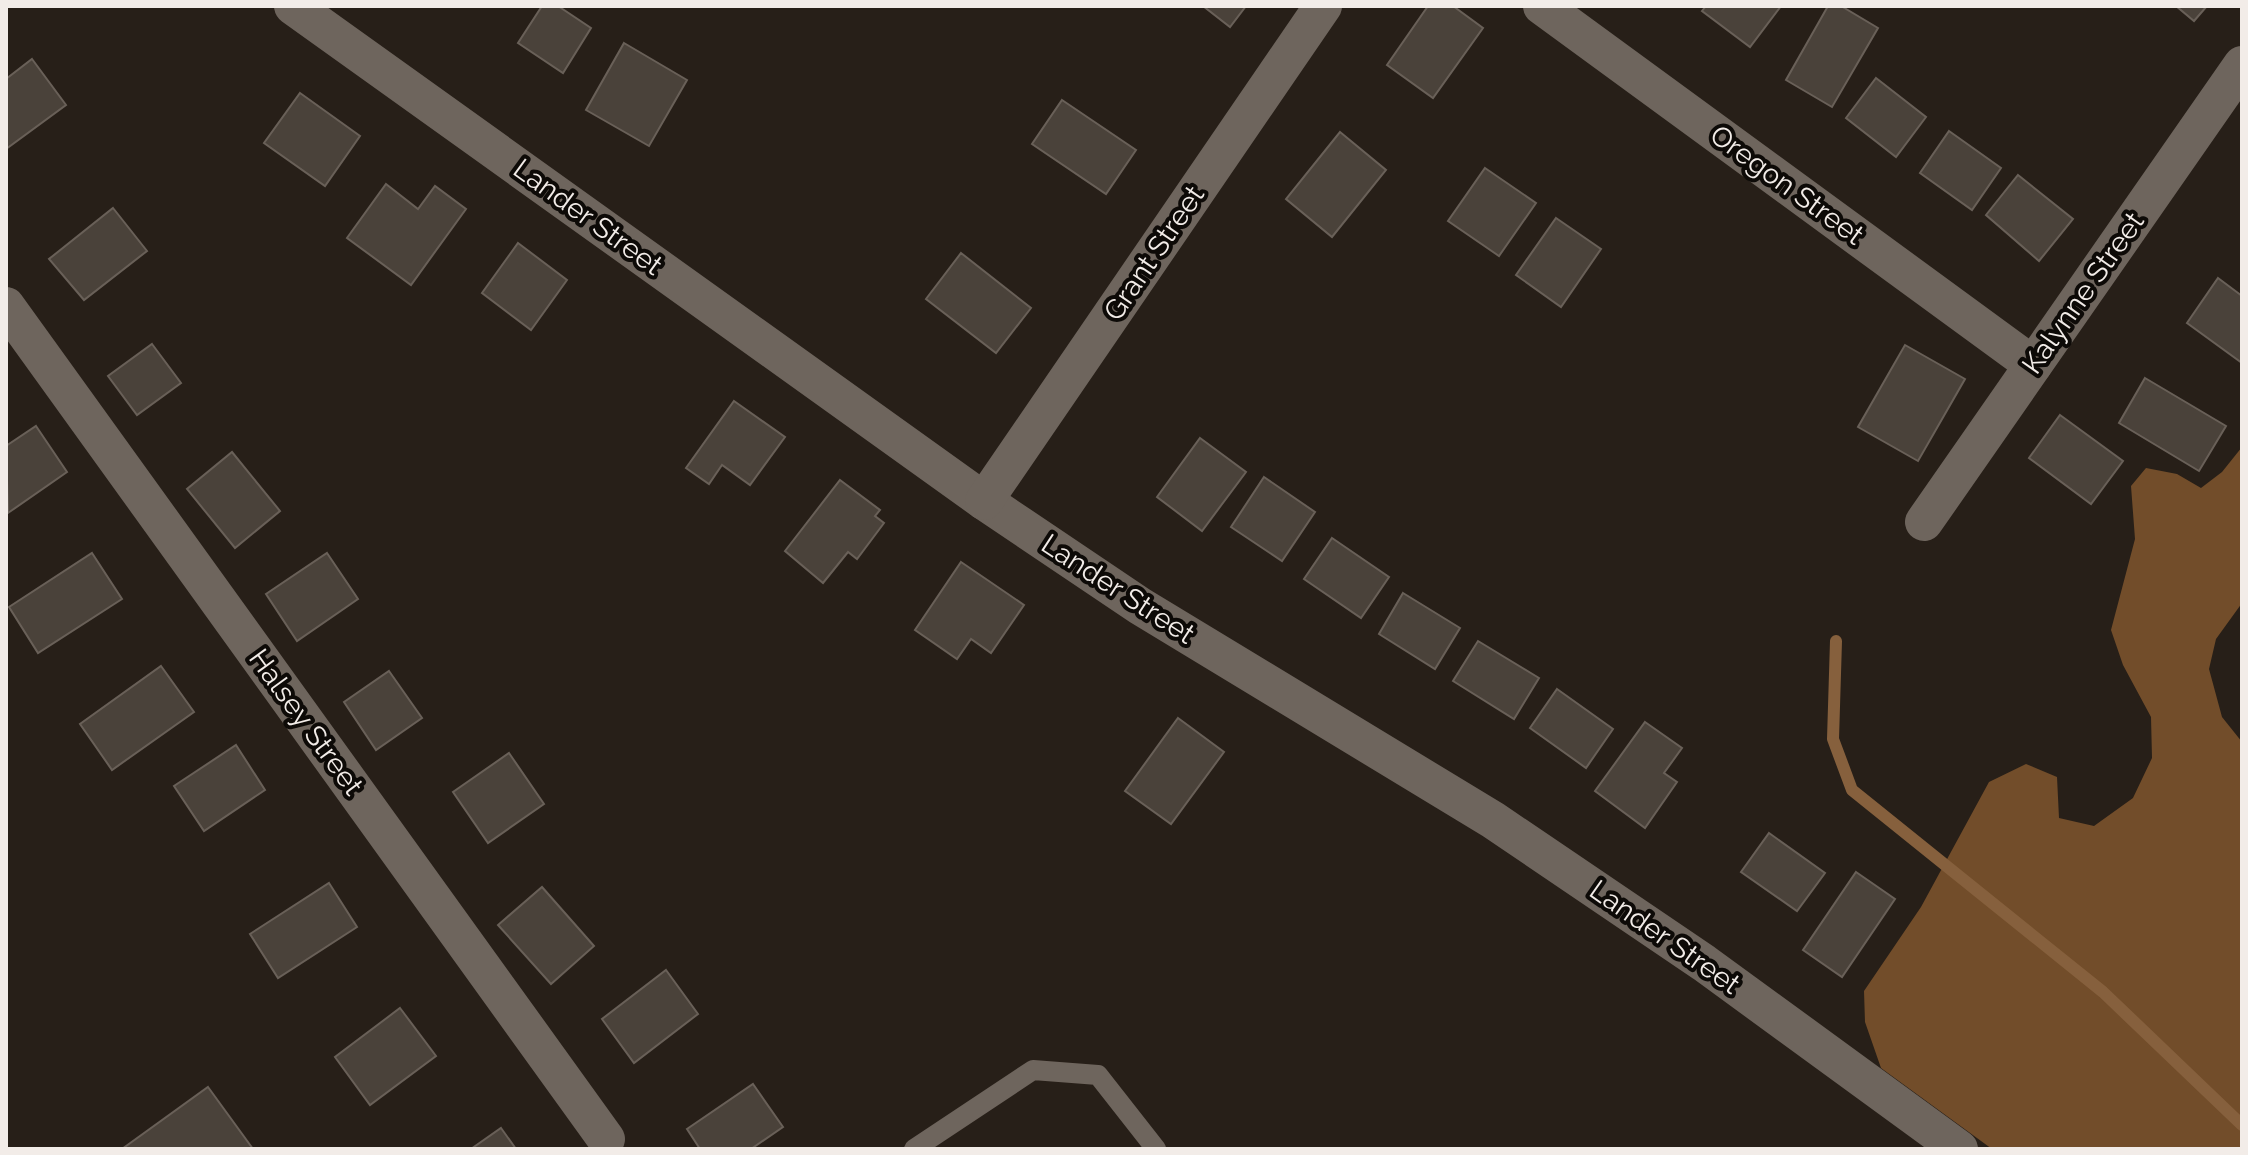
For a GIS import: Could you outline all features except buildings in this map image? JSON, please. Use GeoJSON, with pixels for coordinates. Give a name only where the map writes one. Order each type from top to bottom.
{"type":"FeatureCollection","features":[{"type":"Feature","properties":{"kind":"street","name":"Lander Street"},"geometry":{"type":"LineString","coordinates":[[293,6],[340,19],[984,501],[1140,606],[1493,820],[1704,963],[1959,1149]]}},
{"type":"Feature","properties":{"kind":"street","name":"Grant Street"},"geometry":{"type":"LineString","coordinates":[[984,501],[1323,6]]}},
{"type":"Feature","properties":{"kind":"street","name":"Oregon Street"},"geometry":{"type":"LineString","coordinates":[[1542,6],[2033,365]]}},
{"type":"Feature","properties":{"kind":"street","name":"Kalynne Street"},"geometry":{"type":"LineString","coordinates":[[1924,522],[2242,65]]}},
{"type":"Feature","properties":{"kind":"street","name":"Halsey Street"},"geometry":{"type":"LineString","coordinates":[[6,306],[606,1139]]}},
{"type":"Feature","properties":{"kind":"lane"},"geometry":{"type":"LineString","coordinates":[[914,1149],[1033,1070],[1098,1075],[1156,1149]]}},
{"type":"Feature","properties":{"kind":"shaded area"},"geometry":{"type":"Polygon","coordinates":[[[2242,447],[2242,603],[2216,639],[2209,669],[2222,717],[2242,742],[2242,1149],[1992,1149],[1881,1068],[1865,1022],[1864,991],[1921,907],[1989,782],[2026,764],[2057,777],[2059,818],[2094,826],[2133,798],[2152,758],[2151,717],[2123,665],[2111,630],[2135,539],[2131,486],[2146,468],[2177,474],[2201,488],[2222,472],[2242,447]]]}},
{"type":"Feature","properties":{"kind":"waterway"},"geometry":{"type":"LineString","coordinates":[[1836,641],[1833,739],[1852,790],[2103,992],[2242,1125]]}}]}
